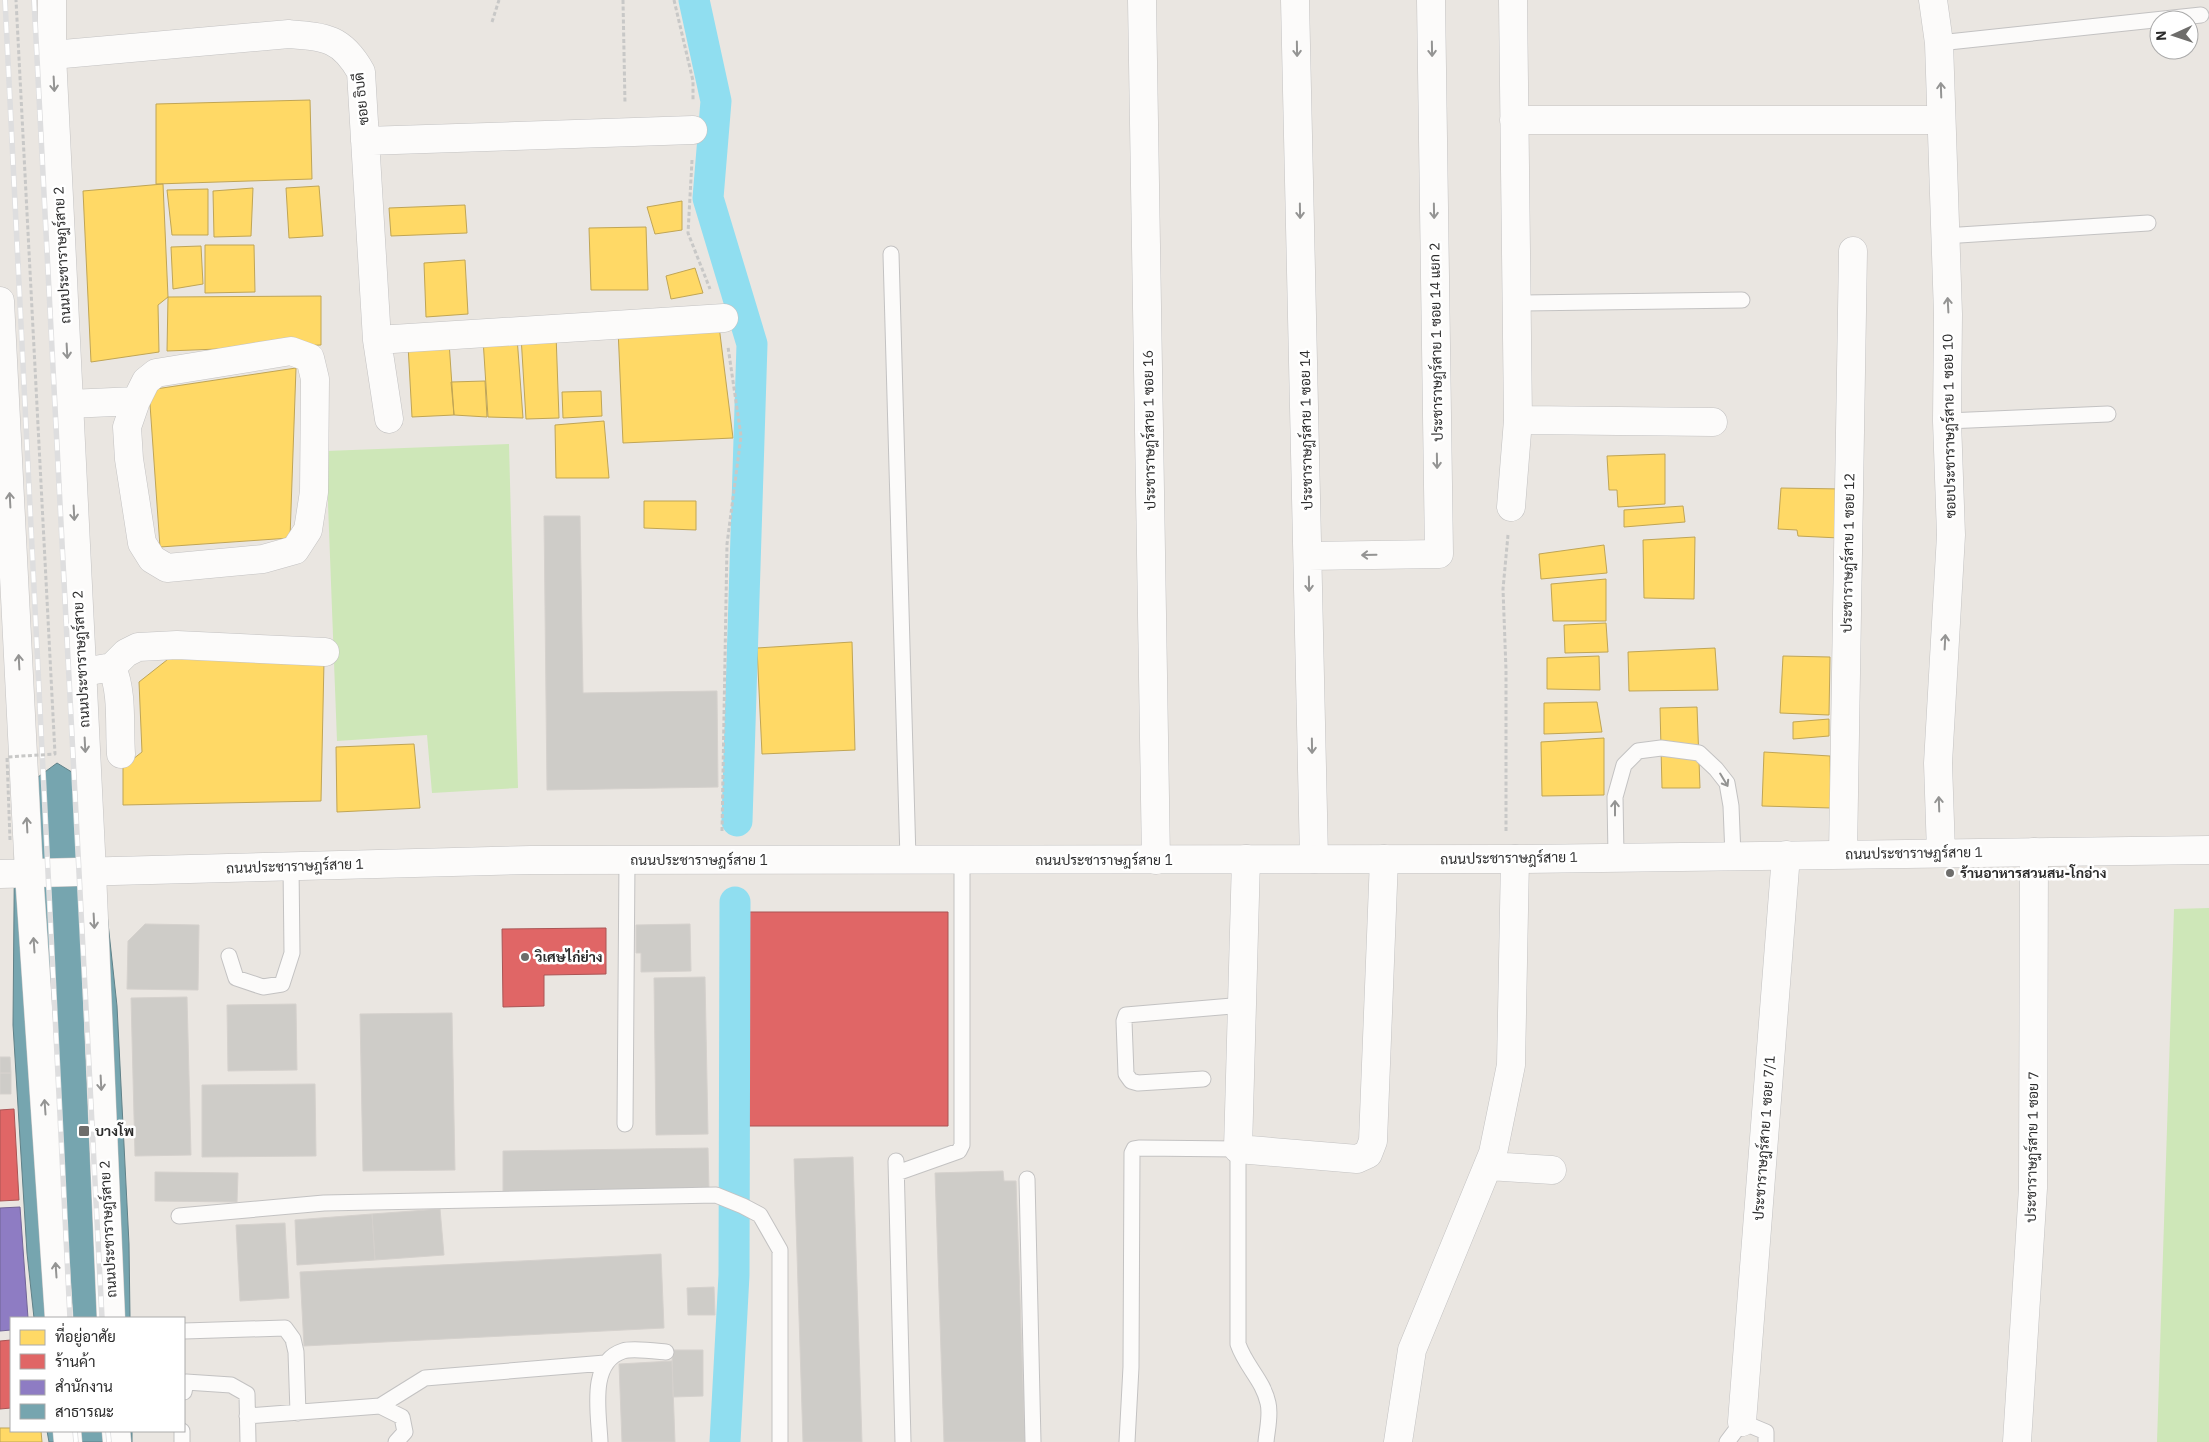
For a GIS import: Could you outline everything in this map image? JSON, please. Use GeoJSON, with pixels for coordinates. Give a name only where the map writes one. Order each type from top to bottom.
{"type":"FeatureCollection","features":[{"type":"Feature","properties":{"kind":"street","name":"ถนนประชาราษฎร์สาย 2"},"geometry":{"type":"LineString","coordinates":[[52,0],[52,55],[112,1317]]}},
{"type":"Feature","properties":{"kind":"street","name":"ประชาราษฎร์สาย 1 ซอย 16"},"geometry":{"type":"LineString","coordinates":[[1142,0],[1156,860]]}},
{"type":"Feature","properties":{"kind":"street","name":"ประชาราษฎร์สาย 1 ซอย 14"},"geometry":{"type":"LineString","coordinates":[[1295,0],[1314,859]]}},
{"type":"Feature","properties":{"kind":"street","name":"ประชาราษฎร์สาย 1 ซอย 14 แยก 2"},"geometry":{"type":"LineString","coordinates":[[1308,556],[1439,554],[1431,0]]}},
{"type":"Feature","properties":{"kind":"street"},"geometry":{"type":"LineString","coordinates":[[1511,507],[1518,420],[1513,0]]}},
{"type":"Feature","properties":{"kind":"street","name":"ซอยประชาราษฎร์สาย 1 ซอย 10"},"geometry":{"type":"LineString","coordinates":[[1933,0],[1939,43],[1948,314],[1947,421],[1951,535],[1938,763],[1941,853]]}},
{"type":"Feature","properties":{"kind":"street","name":"ซอย ธิบดี"},"geometry":{"type":"LineString","coordinates":[[52,55],[289,34],[314,36],[341,45],[353,57],[361,72],[377,340],[389,419]]}},
{"type":"Feature","properties":{"kind":"street"},"geometry":{"type":"LineString","coordinates":[[1514,120],[1941,120]]}},
{"type":"Feature","properties":{"kind":"street"},"geometry":{"type":"LineString","coordinates":[[365,141],[693,130]]}},
{"type":"Feature","properties":{"kind":"street","name":"ประชาราษฎร์สาย 1 ซอย 12"},"geometry":{"type":"LineString","coordinates":[[1843,854],[1853,251]]}},
{"type":"Feature","properties":{"kind":"street"},"geometry":{"type":"LineString","coordinates":[[0,301],[29,874],[59,1317]]}},
{"type":"Feature","properties":{"kind":"street"},"geometry":{"type":"LineString","coordinates":[[377,340],[724,318]]}},
{"type":"Feature","properties":{"kind":"street"},"geometry":{"type":"LineString","coordinates":[[291,351],[310,358],[315,378],[314,492],[308,530],[295,550],[263,559],[167,568],[152,559],[142,543],[129,459],[127,427],[136,401],[146,381],[156,373],[291,351]]}},
{"type":"Feature","properties":{"kind":"street"},"geometry":{"type":"LineString","coordinates":[[69,404],[136,401]]}},
{"type":"Feature","properties":{"kind":"street"},"geometry":{"type":"LineString","coordinates":[[1518,420],[1713,422]]}},
{"type":"Feature","properties":{"kind":"street"},"geometry":{"type":"LineString","coordinates":[[82,673],[112,666],[126,653],[138,647],[177,645],[325,652]]}},
{"type":"Feature","properties":{"kind":"street"},"geometry":{"type":"LineString","coordinates":[[112,666],[116,677],[120,702],[120,754]]}},
{"type":"Feature","properties":{"kind":"street","name":"ถนนประชาราษฎร์สาย 1"},"geometry":{"type":"LineString","coordinates":[[0,874],[531,860],[1510,859],[1616,856],[2209,850]]}},
{"type":"Feature","properties":{"kind":"street","name":"ประชาราษฎร์สาย 1 ซอย 7"},"geometry":{"type":"LineString","coordinates":[[2017,1442],[2032,1188],[2034,852]]}},
{"type":"Feature","properties":{"kind":"street","name":"ประชาราษฎร์สาย 1 ซอย 7/1"},"geometry":{"type":"LineString","coordinates":[[1734,1432],[1786,855]]}},
{"type":"Feature","properties":{"kind":"street"},"geometry":{"type":"LineString","coordinates":[[1246,859],[1244,1005],[1238,1149],[1356,1159],[1368,1154],[1372,1141],[1384,859]]}},
{"type":"Feature","properties":{"kind":"street"},"geometry":{"type":"LineString","coordinates":[[1398,1442],[1412,1350],[1494,1153],[1511,1065],[1510,859]]}},
{"type":"Feature","properties":{"kind":"street"},"geometry":{"type":"LineString","coordinates":[[1489,1166],[1552,1170]]}},
{"type":"Feature","properties":{"kind":"lane"},"geometry":{"type":"LineString","coordinates":[[1939,43],[2201,15]]}},
{"type":"Feature","properties":{"kind":"lane"},"geometry":{"type":"LineString","coordinates":[[1944,236],[2148,223]]}},
{"type":"Feature","properties":{"kind":"lane"},"geometry":{"type":"LineString","coordinates":[[891,254],[908,860]]}},
{"type":"Feature","properties":{"kind":"lane"},"geometry":{"type":"LineString","coordinates":[[1516,303],[1742,300]]}},
{"type":"Feature","properties":{"kind":"lane"},"geometry":{"type":"LineString","coordinates":[[1947,421],[2108,414]]}},
{"type":"Feature","properties":{"kind":"lane"},"geometry":{"type":"LineString","coordinates":[[1616,856],[1615,797],[1624,765],[1638,751],[1661,748],[1699,753],[1716,768],[1727,783],[1731,806],[1733,856]]}},
{"type":"Feature","properties":{"kind":"lane"},"geometry":{"type":"LineString","coordinates":[[625,1124],[627,860]]}},
{"type":"Feature","properties":{"kind":"lane"},"geometry":{"type":"LineString","coordinates":[[903,1442],[897,1167],[960,1151],[962,1145],[962,860]]}},
{"type":"Feature","properties":{"kind":"lane"},"geometry":{"type":"LineString","coordinates":[[229,956],[236,978],[263,987],[282,984],[292,953],[291,866]]}},
{"type":"Feature","properties":{"kind":"lane"},"geometry":{"type":"LineString","coordinates":[[1203,1079],[1138,1084],[1131,1082],[1126,1074],[1124,1021],[1126,1015],[1244,1005]]}},
{"type":"Feature","properties":{"kind":"lane"},"geometry":{"type":"LineString","coordinates":[[1127,1442],[1131,1366],[1132,1153],[1134,1149],[1140,1148],[1238,1149],[1238,1344],[1244,1361],[1261,1383],[1268,1404],[1266,1442]]}},
{"type":"Feature","properties":{"kind":"lane"},"geometry":{"type":"LineString","coordinates":[[1027,1179],[1033,1442]]}},
{"type":"Feature","properties":{"kind":"lane"},"geometry":{"type":"LineString","coordinates":[[179,1216],[324,1203],[716,1196],[743,1206],[760,1215],[780,1250],[780,1442]]}},
{"type":"Feature","properties":{"kind":"lane"},"geometry":{"type":"LineString","coordinates":[[185,1331],[285,1328],[293,1339],[294,1345],[298,1413]]}},
{"type":"Feature","properties":{"kind":"lane"},"geometry":{"type":"LineString","coordinates":[[247,1416],[380,1406],[425,1378],[605,1363],[623,1350],[666,1352]]}},
{"type":"Feature","properties":{"kind":"lane"},"geometry":{"type":"LineString","coordinates":[[600,1442],[599,1381],[605,1363]]}},
{"type":"Feature","properties":{"kind":"lane"},"geometry":{"type":"LineString","coordinates":[[185,1387],[186,1382],[231,1385],[247,1394],[248,1442]]}},
{"type":"Feature","properties":{"kind":"lane"},"geometry":{"type":"LineString","coordinates":[[380,1406],[402,1417],[405,1432],[396,1442]]}},
{"type":"Feature","properties":{"kind":"lane"},"geometry":{"type":"LineString","coordinates":[[1734,1432],[1766,1432],[1766,1442]]}},
{"type":"Feature","properties":{"kind":"path"},"geometry":{"type":"LineString","coordinates":[[10,840],[7,757],[55,754],[16,0]]}},
{"type":"Feature","properties":{"kind":"path"},"geometry":{"type":"LineString","coordinates":[[492,22],[499,0]]}},
{"type":"Feature","properties":{"kind":"path"},"geometry":{"type":"LineString","coordinates":[[622,0],[626,132]]}},
{"type":"Feature","properties":{"kind":"path"},"geometry":{"type":"LineString","coordinates":[[674,0],[693,81],[693,130],[688,233],[701,270],[724,318],[741,436],[727,544],[724,801],[721,860]]}},
{"type":"Feature","properties":{"kind":"path"},"geometry":{"type":"LineString","coordinates":[[1510,859],[1503,589],[1511,507]]}},
{"type":"Feature","properties":{"kind":"green space"},"geometry":{"type":"Polygon","coordinates":[[[509,444],[518,788],[432,793],[427,735],[337,741],[326,451],[509,444]]]}},
{"type":"Feature","properties":{"kind":"green space"},"geometry":{"type":"Polygon","coordinates":[[[2209,908],[2209,1442],[2157,1442],[2174,909],[2209,908]]]}},
{"type":"Feature","properties":{"kind":"building: ที่อยู่อาศัย"},"geometry":{"type":"Polygon","coordinates":[[[310,100],[312,179],[156,184],[156,104],[310,100]]]}},
{"type":"Feature","properties":{"kind":"building: ที่อยู่อาศัย"},"geometry":{"type":"Polygon","coordinates":[[[163,184],[168,297],[158,305],[159,352],[91,362],[83,191],[163,184]]]}},
{"type":"Feature","properties":{"kind":"building: ที่อยู่อาศัย"},"geometry":{"type":"Polygon","coordinates":[[[319,186],[323,236],[289,238],[286,188],[319,186]]]}},
{"type":"Feature","properties":{"kind":"building: ที่อยู่อาศัย"},"geometry":{"type":"Polygon","coordinates":[[[253,188],[251,236],[214,237],[213,191],[253,188]]]}},
{"type":"Feature","properties":{"kind":"building: ที่อยู่อาศัย"},"geometry":{"type":"Polygon","coordinates":[[[208,189],[208,235],[172,235],[167,190],[208,189]]]}},
{"type":"Feature","properties":{"kind":"building: ที่อยู่อาศัย"},"geometry":{"type":"Polygon","coordinates":[[[682,201],[682,230],[655,234],[647,207],[682,201]]]}},
{"type":"Feature","properties":{"kind":"building: ที่อยู่อาศัย"},"geometry":{"type":"Polygon","coordinates":[[[465,205],[467,233],[391,236],[389,208],[465,205]]]}},
{"type":"Feature","properties":{"kind":"building: ที่อยู่อาศัย"},"geometry":{"type":"Polygon","coordinates":[[[646,227],[648,290],[591,290],[589,228],[646,227]]]}},
{"type":"Feature","properties":{"kind":"building: ที่อยู่อาศัย"},"geometry":{"type":"Polygon","coordinates":[[[205,245],[254,245],[255,292],[205,293],[205,245]]]}},
{"type":"Feature","properties":{"kind":"building: ที่อยู่อาศัย"},"geometry":{"type":"Polygon","coordinates":[[[201,246],[203,284],[173,289],[171,247],[201,246]]]}},
{"type":"Feature","properties":{"kind":"building: ที่อยู่อาศัย"},"geometry":{"type":"Polygon","coordinates":[[[465,260],[468,314],[426,317],[424,263],[465,260]]]}},
{"type":"Feature","properties":{"kind":"building: ที่อยู่อาศัย"},"geometry":{"type":"Polygon","coordinates":[[[695,268],[703,293],[671,299],[666,276],[695,268]]]}},
{"type":"Feature","properties":{"kind":"building: ที่อยู่อาศัย"},"geometry":{"type":"Polygon","coordinates":[[[321,296],[321,345],[167,351],[168,297],[321,296]]]}},
{"type":"Feature","properties":{"kind":"building: ที่อยู่อาศัย"},"geometry":{"type":"Polygon","coordinates":[[[719,326],[733,438],[623,443],[618,329],[719,326]]]}},
{"type":"Feature","properties":{"kind":"building: ที่อยู่อาศัย"},"geometry":{"type":"Polygon","coordinates":[[[556,334],[559,418],[526,419],[521,336],[556,334]]]}},
{"type":"Feature","properties":{"kind":"building: ที่อยู่อาศัย"},"geometry":{"type":"Polygon","coordinates":[[[517,337],[523,418],[488,417],[483,339],[517,337]]]}},
{"type":"Feature","properties":{"kind":"building: ที่อยู่อาศัย"},"geometry":{"type":"Polygon","coordinates":[[[449,342],[454,415],[412,417],[408,345],[449,342]]]}},
{"type":"Feature","properties":{"kind":"building: ที่อยู่อาศัย"},"geometry":{"type":"Polygon","coordinates":[[[296,368],[290,538],[160,547],[149,390],[296,368]]]}},
{"type":"Feature","properties":{"kind":"building: ที่อยู่อาศัย"},"geometry":{"type":"Polygon","coordinates":[[[485,381],[487,417],[454,415],[451,382],[485,381]]]}},
{"type":"Feature","properties":{"kind":"building: ที่อยู่อาศัย"},"geometry":{"type":"Polygon","coordinates":[[[601,391],[602,416],[563,418],[562,392],[601,391]]]}},
{"type":"Feature","properties":{"kind":"building: ที่อยู่อาศัย"},"geometry":{"type":"Polygon","coordinates":[[[604,421],[609,478],[556,478],[555,425],[604,421]]]}},
{"type":"Feature","properties":{"kind":"building: ที่อยู่อาศัย"},"geometry":{"type":"Polygon","coordinates":[[[1665,454],[1665,504],[1618,507],[1617,490],[1609,490],[1607,456],[1665,454]]]}},
{"type":"Feature","properties":{"kind":"building: ที่อยู่อาศัย"},"geometry":{"type":"Polygon","coordinates":[[[1781,488],[1842,489],[1839,538],[1798,536],[1797,530],[1778,529],[1781,488]]]}},
{"type":"Feature","properties":{"kind":"building: ที่อยู่อาศัย"},"geometry":{"type":"Polygon","coordinates":[[[644,501],[696,501],[696,530],[644,528],[644,501]]]}},
{"type":"Feature","properties":{"kind":"building: ที่อยู่อาศัย"},"geometry":{"type":"Polygon","coordinates":[[[1683,506],[1685,522],[1624,527],[1624,510],[1683,506]]]}},
{"type":"Feature","properties":{"kind":"building: ที่อยู่อาศัย"},"geometry":{"type":"Polygon","coordinates":[[[1695,537],[1694,599],[1644,598],[1643,540],[1695,537]]]}},
{"type":"Feature","properties":{"kind":"building: ที่อยู่อาศัย"},"geometry":{"type":"Polygon","coordinates":[[[1604,545],[1607,573],[1541,579],[1539,554],[1604,545]]]}},
{"type":"Feature","properties":{"kind":"building: ที่อยู่อาศัย"},"geometry":{"type":"Polygon","coordinates":[[[1606,579],[1606,621],[1553,621],[1551,584],[1606,579]]]}},
{"type":"Feature","properties":{"kind":"building: ที่อยู่อาศัย"},"geometry":{"type":"Polygon","coordinates":[[[1606,623],[1608,652],[1565,653],[1564,625],[1606,623]]]}},
{"type":"Feature","properties":{"kind":"building: ที่อยู่อาศัย"},"geometry":{"type":"Polygon","coordinates":[[[852,642],[855,750],[762,754],[757,648],[852,642]]]}},
{"type":"Feature","properties":{"kind":"building: ที่อยู่อาศัย"},"geometry":{"type":"Polygon","coordinates":[[[1715,648],[1718,690],[1629,691],[1628,652],[1715,648]]]}},
{"type":"Feature","properties":{"kind":"building: ที่อยู่อาศัย"},"geometry":{"type":"Polygon","coordinates":[[[172,656],[324,661],[321,801],[123,805],[123,767],[142,752],[139,682],[172,656]]]}},
{"type":"Feature","properties":{"kind":"building: ที่อยู่อาศัย"},"geometry":{"type":"Polygon","coordinates":[[[1599,656],[1600,690],[1547,689],[1547,658],[1599,656]]]}},
{"type":"Feature","properties":{"kind":"building: ที่อยู่อาศัย"},"geometry":{"type":"Polygon","coordinates":[[[1783,656],[1830,657],[1829,715],[1780,713],[1783,656]]]}},
{"type":"Feature","properties":{"kind":"building: ที่อยู่อาศัย"},"geometry":{"type":"Polygon","coordinates":[[[1597,702],[1602,732],[1544,734],[1544,703],[1597,702]]]}},
{"type":"Feature","properties":{"kind":"building: ที่อยู่อาศัย"},"geometry":{"type":"Polygon","coordinates":[[[1697,707],[1700,788],[1662,788],[1660,708],[1697,707]]]}},
{"type":"Feature","properties":{"kind":"building: ที่อยู่อาศัย"},"geometry":{"type":"Polygon","coordinates":[[[1829,719],[1829,736],[1793,739],[1793,722],[1829,719]]]}},
{"type":"Feature","properties":{"kind":"building: ที่อยู่อาศัย"},"geometry":{"type":"Polygon","coordinates":[[[1604,738],[1604,795],[1542,796],[1541,742],[1604,738]]]}},
{"type":"Feature","properties":{"kind":"building: ที่อยู่อาศัย"},"geometry":{"type":"Polygon","coordinates":[[[414,744],[420,808],[337,812],[336,747],[414,744]]]}},
{"type":"Feature","properties":{"kind":"building: ที่อยู่อาศัย"},"geometry":{"type":"Polygon","coordinates":[[[1764,752],[1830,756],[1831,808],[1762,806],[1764,752]]]}},
{"type":"Feature","properties":{"kind":"building: ที่อยู่อาศัย"},"geometry":{"type":"Polygon","coordinates":[[[0,1428],[10,1428],[10,1432],[41,1432],[42,1442],[0,1442],[0,1428]]]}},
{"type":"Feature","properties":{"kind":"building: ร้านค้า"},"geometry":{"type":"Polygon","coordinates":[[[740,912],[948,912],[948,1126],[740,1126],[740,912]]]}},
{"type":"Feature","properties":{"kind":"building: ร้านค้า"},"geometry":{"type":"Polygon","coordinates":[[[606,928],[606,974],[544,975],[544,1006],[503,1007],[502,929],[606,928]]]}},
{"type":"Feature","properties":{"kind":"building: ร้านค้า"},"geometry":{"type":"Polygon","coordinates":[[[14,1109],[19,1200],[0,1201],[0,1110],[14,1109]]]}},
{"type":"Feature","properties":{"kind":"building: ร้านค้า"},"geometry":{"type":"Polygon","coordinates":[[[10,1340],[10,1408],[0,1409],[0,1341],[10,1340]]]}},
{"type":"Feature","properties":{"kind":"building: สำนักงาน"},"geometry":{"type":"Polygon","coordinates":[[[20,1207],[28,1317],[10,1317],[10,1330],[0,1331],[0,1208],[20,1207]]]}},
{"type":"Feature","properties":{"kind":"building: สาธารณะ"},"geometry":{"type":"Polygon","coordinates":[[[57,763],[93,785],[117,1006],[129,1244],[130,1317],[34,1317],[27,1253],[13,1025],[15,794],[57,763]]]}},
{"type":"Feature","properties":{"kind":"building: สาธารณะ"},"geometry":{"type":"Polygon","coordinates":[[[47,1432],[132,1432],[132,1442],[49,1442],[47,1432]]]}},
{"type":"Feature","properties":{"kind":"building: อื่นๆ"},"geometry":{"type":"Polygon","coordinates":[[[544,516],[580,516],[583,693],[717,691],[718,787],[547,790],[544,516]]]}},
{"type":"Feature","properties":{"kind":"building: อื่นๆ"},"geometry":{"type":"Polygon","coordinates":[[[145,924],[199,925],[198,990],[127,989],[128,941],[145,924]]]}},
{"type":"Feature","properties":{"kind":"building: อื่นๆ"},"geometry":{"type":"Polygon","coordinates":[[[690,924],[691,971],[641,972],[641,953],[636,953],[636,925],[690,924]]]}},
{"type":"Feature","properties":{"kind":"building: อื่นๆ"},"geometry":{"type":"Polygon","coordinates":[[[705,977],[708,1134],[656,1135],[654,978],[705,977]]]}},
{"type":"Feature","properties":{"kind":"building: อื่นๆ"},"geometry":{"type":"Polygon","coordinates":[[[187,997],[191,1155],[135,1156],[131,998],[187,997]]]}},
{"type":"Feature","properties":{"kind":"building: อื่นๆ"},"geometry":{"type":"Polygon","coordinates":[[[296,1004],[297,1070],[228,1071],[227,1005],[296,1004]]]}},
{"type":"Feature","properties":{"kind":"building: อื่นๆ"},"geometry":{"type":"Polygon","coordinates":[[[452,1013],[455,1170],[363,1171],[360,1014],[452,1013]]]}},
{"type":"Feature","properties":{"kind":"building: อื่นๆ"},"geometry":{"type":"Polygon","coordinates":[[[0,1057],[10,1057],[11,1073],[0,1073],[0,1057]]]}},
{"type":"Feature","properties":{"kind":"building: อื่นๆ"},"geometry":{"type":"Polygon","coordinates":[[[0,1073],[11,1073],[11,1094],[0,1094],[0,1073]]]}},
{"type":"Feature","properties":{"kind":"building: อื่นๆ"},"geometry":{"type":"Polygon","coordinates":[[[315,1084],[316,1156],[202,1157],[202,1085],[315,1084]]]}},
{"type":"Feature","properties":{"kind":"building: อื่นๆ"},"geometry":{"type":"Polygon","coordinates":[[[708,1148],[709,1190],[503,1193],[503,1151],[708,1148]]]}},
{"type":"Feature","properties":{"kind":"building: อื่นๆ"},"geometry":{"type":"Polygon","coordinates":[[[853,1157],[862,1442],[803,1442],[794,1159],[853,1157]]]}},
{"type":"Feature","properties":{"kind":"building: อื่นๆ"},"geometry":{"type":"Polygon","coordinates":[[[1003,1171],[1004,1181],[1016,1181],[1025,1442],[944,1442],[935,1173],[1003,1171]]]}},
{"type":"Feature","properties":{"kind":"building: อื่นๆ"},"geometry":{"type":"Polygon","coordinates":[[[155,1172],[238,1173],[237,1202],[155,1201],[155,1172]]]}},
{"type":"Feature","properties":{"kind":"building: อื่นๆ"},"geometry":{"type":"Polygon","coordinates":[[[440,1209],[444,1255],[375,1260],[372,1214],[440,1209]]]}},
{"type":"Feature","properties":{"kind":"building: อื่นๆ"},"geometry":{"type":"Polygon","coordinates":[[[372,1214],[375,1260],[297,1265],[295,1220],[372,1214]]]}},
{"type":"Feature","properties":{"kind":"building: อื่นๆ"},"geometry":{"type":"Polygon","coordinates":[[[285,1223],[289,1298],[240,1301],[236,1225],[285,1223]]]}},
{"type":"Feature","properties":{"kind":"building: อื่นๆ"},"geometry":{"type":"Polygon","coordinates":[[[661,1254],[664,1328],[304,1346],[300,1272],[661,1254]]]}},
{"type":"Feature","properties":{"kind":"building: อื่นๆ"},"geometry":{"type":"Polygon","coordinates":[[[714,1287],[715,1315],[688,1315],[687,1288],[714,1287]]]}},
{"type":"Feature","properties":{"kind":"building: อื่นๆ"},"geometry":{"type":"Polygon","coordinates":[[[672,1350],[703,1350],[703,1396],[673,1397],[672,1350]]]}},
{"type":"Feature","properties":{"kind":"building: อื่นๆ"},"geometry":{"type":"Polygon","coordinates":[[[672,1361],[675,1442],[622,1442],[619,1364],[672,1361]]]}},
{"type":"Feature","properties":{"kind":"waterway"},"geometry":{"type":"LineString","coordinates":[[694,0],[716,101],[708,198],[752,344],[737,821]]}},
{"type":"Feature","properties":{"kind":"waterway"},"geometry":{"type":"LineString","coordinates":[[725,1442],[734,1275],[735,902]]}},
{"type":"Feature","properties":{"kind":"railway"},"geometry":{"type":"LineString","coordinates":[[5,0],[70,1317]]}},
{"type":"Feature","properties":{"kind":"railway"},"geometry":{"type":"LineString","coordinates":[[34,0],[102,1317]]}},
{"type":"Feature","properties":{"kind":"railway"},"geometry":{"type":"LineString","coordinates":[[75,1432],[76,1442]]}},
{"type":"Feature","properties":{"kind":"railway"},"geometry":{"type":"LineString","coordinates":[[108,1432],[109,1442]]}},
{"type":"Feature","properties":{"kind":"place","name":"ร้านอาหารสวนสน-โกอ่าง"},"geometry":{"type":"Point","coordinates":[1950,873]}},
{"type":"Feature","properties":{"kind":"place","name":"วิเศษไก่ย่าง"},"geometry":{"type":"Point","coordinates":[525,957]}},
{"type":"Feature","properties":{"kind":"place","name":"บางโพ"},"geometry":{"type":"Point","coordinates":[84,1131]}}]}
